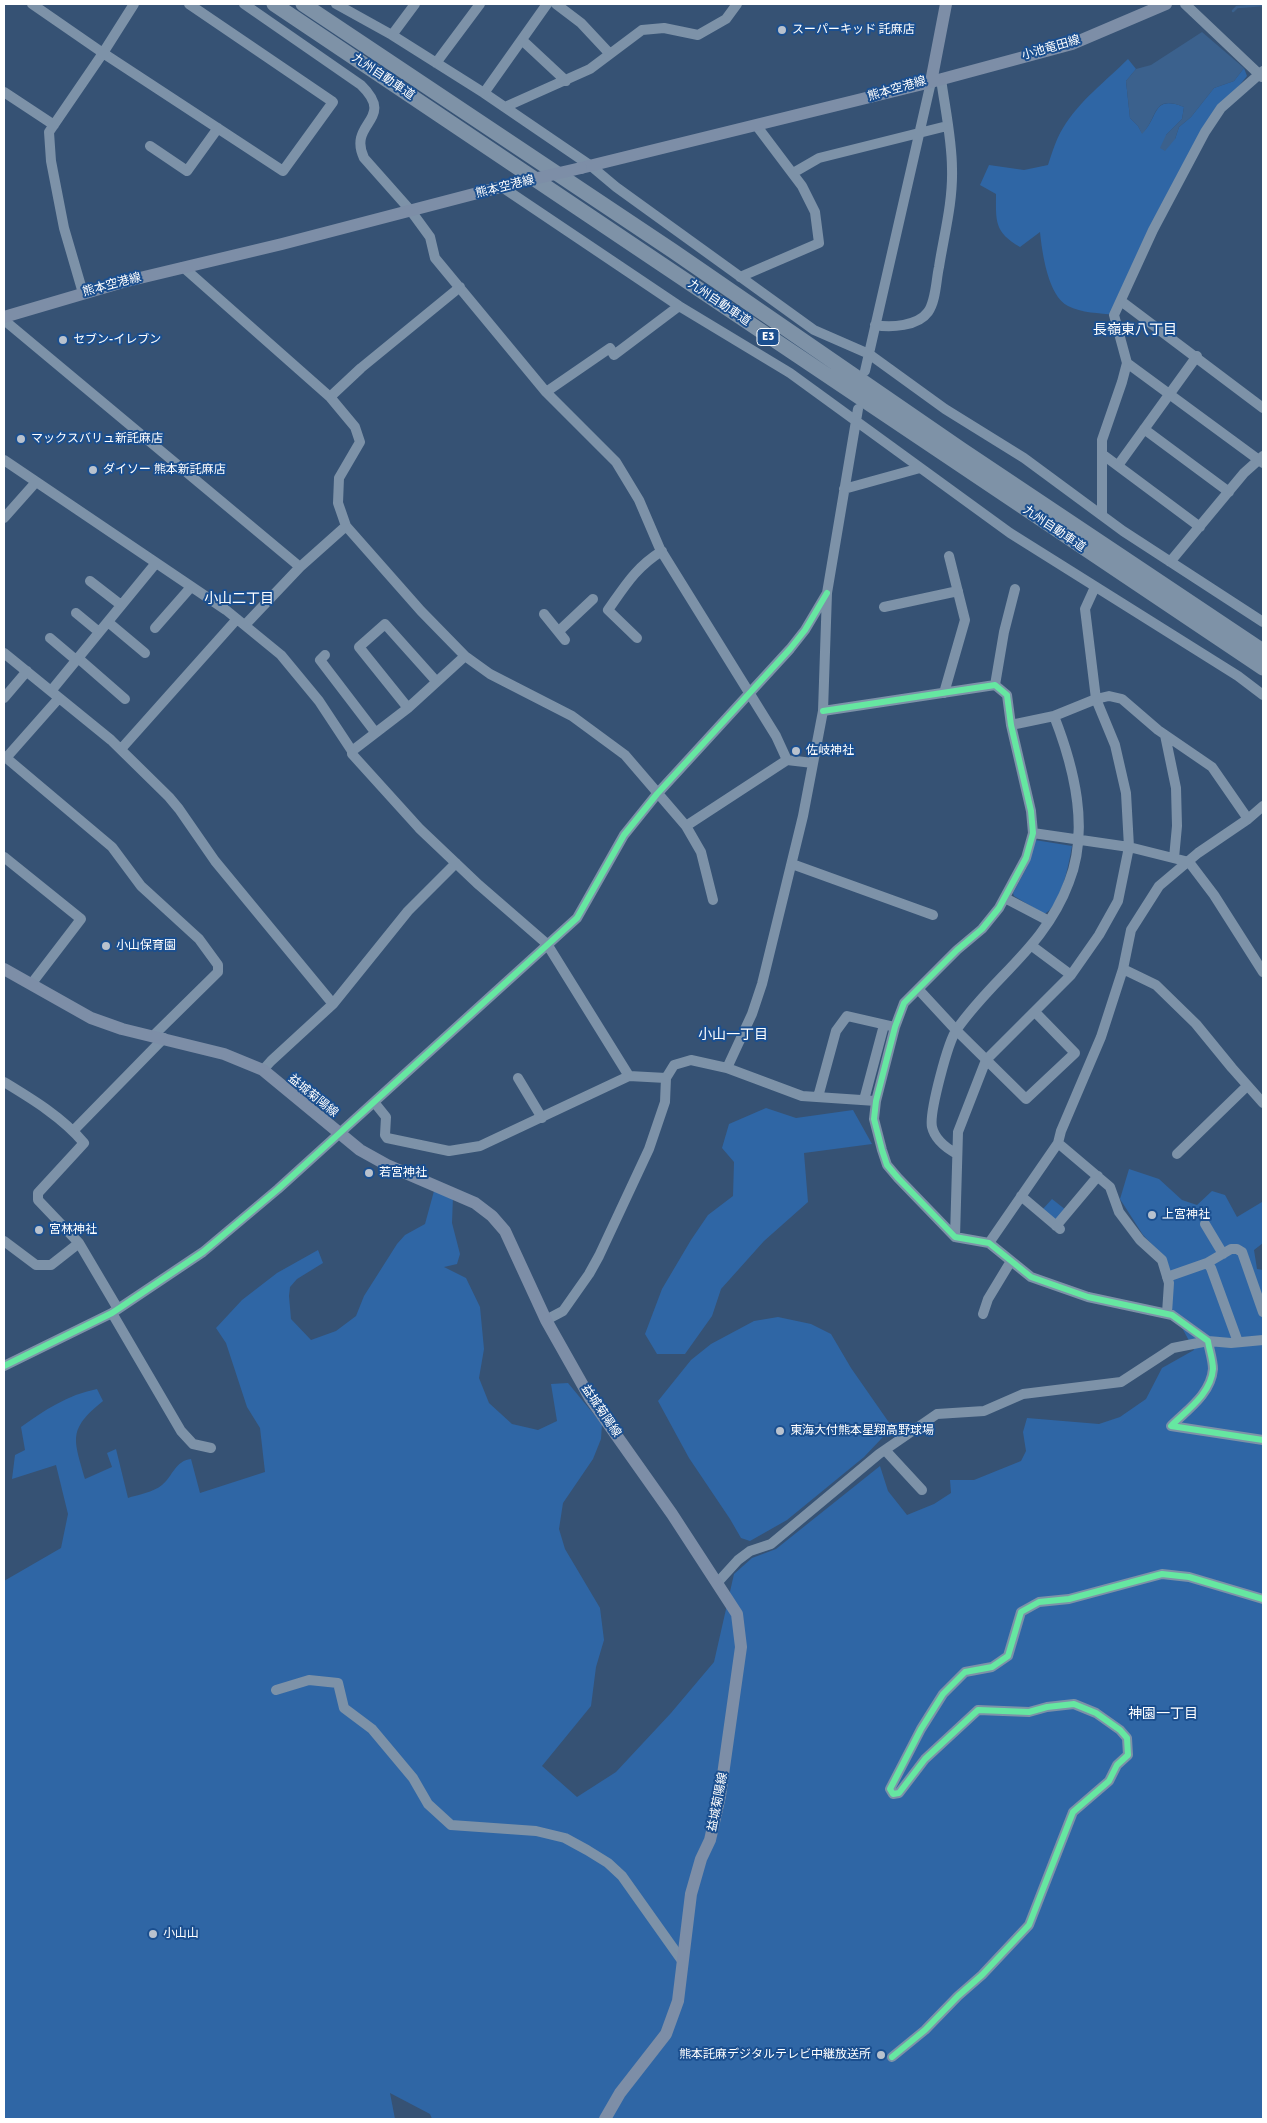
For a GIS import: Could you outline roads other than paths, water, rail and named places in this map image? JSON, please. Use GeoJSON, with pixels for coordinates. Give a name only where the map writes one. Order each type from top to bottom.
{"type":"FeatureCollection","features":[{"type":"Feature","properties":{"kind":"highway","name":"九州自動車道"},"geometry":{"type":"LineString","coordinates":[[274,4],[1263,668]]}},
{"type":"Feature","properties":{"kind":"highway","name":"九州自動車道"},"geometry":{"type":"LineString","coordinates":[[303,4],[664,246],[962,450],[1263,651]]}},
{"type":"Feature","properties":{"kind":"highway"},"geometry":{"type":"LineString","coordinates":[[1123,558],[1263,638]]}},
{"type":"Feature","properties":{"kind":"main road","name":"熊本空港線"},"geometry":{"type":"LineString","coordinates":[[4,318],[84,293],[183,267],[936,80],[946,4]]}},
{"type":"Feature","properties":{"kind":"main road","name":"小池竜田線"},"geometry":{"type":"LineString","coordinates":[[936,80],[1072,44],[1166,4]]}},
{"type":"Feature","properties":{"kind":"main road","name":"益城菊陽線"},"geometry":{"type":"LineString","coordinates":[[4,969],[32,983],[91,1018],[122,1028],[224,1054],[264,1070],[360,1150],[380,1161],[475,1203],[492,1216],[504,1231],[546,1320],[590,1398],[718,1582],[737,1614],[741,1647],[720,1796],[710,1840],[701,1859],[691,1894],[678,2001],[666,2034],[620,2094],[606,2119]]}},
{"type":"Feature","properties":{"kind":"street"},"geometry":{"type":"LineString","coordinates":[[32,4],[283,171],[333,102],[189,4]]}},
{"type":"Feature","properties":{"kind":"street"},"geometry":{"type":"LineString","coordinates":[[84,293],[64,228],[51,161],[49,132],[134,4]]}},
{"type":"Feature","properties":{"kind":"street"},"geometry":{"type":"LineString","coordinates":[[244,4],[361,85],[371,95],[375,108],[369,123],[361,133],[359,148],[369,164],[411,211],[430,237],[435,258],[546,392],[616,462],[639,500],[662,552],[776,736],[787,760]]}},
{"type":"Feature","properties":{"kind":"street"},"geometry":{"type":"LineString","coordinates":[[336,4],[349,7],[484,93],[814,330],[869,354],[945,409],[1024,458],[1123,531],[1263,622]]}},
{"type":"Feature","properties":{"kind":"street"},"geometry":{"type":"LineString","coordinates":[[392,35],[415,4]]}},
{"type":"Feature","properties":{"kind":"street"},"geometry":{"type":"LineString","coordinates":[[436,63],[480,4]]}},
{"type":"Feature","properties":{"kind":"street"},"geometry":{"type":"LineString","coordinates":[[484,93],[547,4]]}},
{"type":"Feature","properties":{"kind":"street"},"geometry":{"type":"LineString","coordinates":[[556,4],[581,24],[610,54]]}},
{"type":"Feature","properties":{"kind":"street"},"geometry":{"type":"LineString","coordinates":[[505,107],[590,69],[642,30],[664,28],[698,35],[726,19],[737,4]]}},
{"type":"Feature","properties":{"kind":"street"},"geometry":{"type":"LineString","coordinates":[[1102,514],[1102,440],[1127,363],[1114,315],[1153,230],[1205,132],[1221,108],[1262,75],[1185,4]]}},
{"type":"Feature","properties":{"kind":"street"},"geometry":{"type":"LineString","coordinates":[[522,40],[566,80]]}},
{"type":"Feature","properties":{"kind":"street"},"geometry":{"type":"LineString","coordinates":[[875,325],[886,327],[901,326],[918,319],[928,312],[933,298],[948,218],[952,169],[947,126],[936,80]]}},
{"type":"Feature","properties":{"kind":"street"},"geometry":{"type":"LineString","coordinates":[[865,371],[919,133],[936,80]]}},
{"type":"Feature","properties":{"kind":"street"},"geometry":{"type":"LineString","coordinates":[[4,92],[54,125]]}},
{"type":"Feature","properties":{"kind":"street"},"geometry":{"type":"LineString","coordinates":[[740,277],[819,243],[815,212],[802,186],[756,125]]}},
{"type":"Feature","properties":{"kind":"street"},"geometry":{"type":"LineString","coordinates":[[792,173],[819,158],[947,126]]}},
{"type":"Feature","properties":{"kind":"street"},"geometry":{"type":"LineString","coordinates":[[150,146],[187,171],[218,128]]}},
{"type":"Feature","properties":{"kind":"street"},"geometry":{"type":"LineString","coordinates":[[502,187],[679,306],[790,373],[1010,534],[1238,676],[1263,694]]}},
{"type":"Feature","properties":{"kind":"street"},"geometry":{"type":"LineString","coordinates":[[183,267],[330,396],[355,427],[360,442],[339,478],[338,503],[346,526],[421,611],[464,656],[490,674],[572,716],[625,755],[686,826],[701,852],[713,900]]}},
{"type":"Feature","properties":{"kind":"street"},"geometry":{"type":"LineString","coordinates":[[330,396],[361,368],[460,287]]}},
{"type":"Feature","properties":{"kind":"street"},"geometry":{"type":"LineString","coordinates":[[1121,301],[1197,356],[1263,408]]}},
{"type":"Feature","properties":{"kind":"street"},"geometry":{"type":"LineString","coordinates":[[546,392],[610,348],[614,356],[679,306]]}},
{"type":"Feature","properties":{"kind":"street"},"geometry":{"type":"LineString","coordinates":[[4,318],[300,567]]}},
{"type":"Feature","properties":{"kind":"street"},"geometry":{"type":"LineString","coordinates":[[1119,464],[1197,356]]}},
{"type":"Feature","properties":{"kind":"street"},"geometry":{"type":"LineString","coordinates":[[1127,363],[1262,460],[1244,473],[1170,562]]}},
{"type":"Feature","properties":{"kind":"street"},"geometry":{"type":"LineString","coordinates":[[727,1068],[752,1014],[792,864],[813,763],[823,711],[828,593],[858,409]]}},
{"type":"Feature","properties":{"kind":"street"},"geometry":{"type":"LineString","coordinates":[[1144,429],[1229,492]]}},
{"type":"Feature","properties":{"kind":"street"},"geometry":{"type":"LineString","coordinates":[[1102,454],[1119,464],[1160,498],[1200,527]]}},
{"type":"Feature","properties":{"kind":"street"},"geometry":{"type":"LineString","coordinates":[[4,460],[241,622],[281,655],[319,700],[352,750],[352,754],[419,828],[547,944],[629,1076]]}},
{"type":"Feature","properties":{"kind":"street"},"geometry":{"type":"LineString","coordinates":[[844,489],[920,468]]}},
{"type":"Feature","properties":{"kind":"street"},"geometry":{"type":"LineString","coordinates":[[4,518],[36,482]]}},
{"type":"Feature","properties":{"kind":"street"},"geometry":{"type":"LineString","coordinates":[[121,749],[241,622],[346,526]]}},
{"type":"Feature","properties":{"kind":"street"},"geometry":{"type":"LineString","coordinates":[[637,638],[608,610],[629,578],[649,559],[662,552]]}},
{"type":"Feature","properties":{"kind":"street"},"geometry":{"type":"LineString","coordinates":[[944,693],[965,620],[949,556]]}},
{"type":"Feature","properties":{"kind":"street"},"geometry":{"type":"LineString","coordinates":[[74,1130],[218,972],[218,965],[199,939],[141,886],[112,847],[5,757],[55,694],[77,659],[156,563]]}},
{"type":"Feature","properties":{"kind":"street"},"geometry":{"type":"LineString","coordinates":[[90,581],[121,605]]}},
{"type":"Feature","properties":{"kind":"street"},"geometry":{"type":"LineString","coordinates":[[155,628],[191,587]]}},
{"type":"Feature","properties":{"kind":"street"},"geometry":{"type":"LineString","coordinates":[[955,1237],[958,1132],[986,1060],[1071,975],[1099,936],[1118,901],[1129,847],[1126,793],[1115,745],[1096,699],[1085,609],[1095,587]]}},
{"type":"Feature","properties":{"kind":"street"},"geometry":{"type":"LineString","coordinates":[[995,685],[1004,632],[1015,589]]}},
{"type":"Feature","properties":{"kind":"street"},"geometry":{"type":"LineString","coordinates":[[884,607],[958,590]]}},
{"type":"Feature","properties":{"kind":"street"},"geometry":{"type":"LineString","coordinates":[[4,1366],[115,1311],[203,1252],[264,1202],[577,918],[624,835],[657,794],[749,694],[804,630],[828,593]]}},
{"type":"Feature","properties":{"kind":"street"},"geometry":{"type":"LineString","coordinates":[[544,614],[562,635],[593,599]]}},
{"type":"Feature","properties":{"kind":"street"},"geometry":{"type":"LineString","coordinates":[[76,613],[99,632]]}},
{"type":"Feature","properties":{"kind":"street"},"geometry":{"type":"LineString","coordinates":[[108,622],[145,653]]}},
{"type":"Feature","properties":{"kind":"street"},"geometry":{"type":"LineString","coordinates":[[408,708],[359,647],[385,624],[436,680]]}},
{"type":"Feature","properties":{"kind":"street"},"geometry":{"type":"LineString","coordinates":[[50,638],[125,699]]}},
{"type":"Feature","properties":{"kind":"street"},"geometry":{"type":"LineString","coordinates":[[352,750],[408,708],[464,656]]}},
{"type":"Feature","properties":{"kind":"street"},"geometry":{"type":"LineString","coordinates":[[5,657],[28,671],[121,749],[179,809],[215,861],[333,1004]]}},
{"type":"Feature","properties":{"kind":"street"},"geometry":{"type":"LineString","coordinates":[[320,660],[375,732]]}},
{"type":"Feature","properties":{"kind":"street"},"geometry":{"type":"LineString","coordinates":[[4,698],[28,671]]}},
{"type":"Feature","properties":{"kind":"street"},"geometry":{"type":"LineString","coordinates":[[823,711],[995,685],[1007,695],[1011,725],[1031,811],[1033,833],[1026,858],[1005,898],[982,929],[957,950],[904,1003],[895,1028],[876,1101],[874,1119],[887,1165],[955,1237],[989,1243],[1031,1277],[1088,1297],[1172,1315],[1208,1341],[1213,1369],[1207,1387],[1193,1407],[1171,1426],[1263,1440]]}},
{"type":"Feature","properties":{"kind":"street"},"geometry":{"type":"LineString","coordinates":[[1011,725],[1054,716],[1096,699],[1109,696],[1122,699],[1165,735],[1212,767],[1248,820]]}},
{"type":"Feature","properties":{"kind":"street"},"geometry":{"type":"LineString","coordinates":[[957,1154],[946,1148],[935,1136],[932,1126],[933,1108],[950,1043],[956,1030],[981,999],[1032,946],[1049,921],[1069,883],[1074,865],[1078,839],[1076,788],[1069,759],[1054,716]]}},
{"type":"Feature","properties":{"kind":"street"},"geometry":{"type":"LineString","coordinates":[[1165,735],[1176,788],[1177,826],[1174,858]]}},
{"type":"Feature","properties":{"kind":"street"},"geometry":{"type":"LineString","coordinates":[[686,826],[787,760],[813,763]]}},
{"type":"Feature","properties":{"kind":"street"},"geometry":{"type":"LineString","coordinates":[[989,1243],[1058,1143],[1061,1131],[1101,1038],[1123,969],[1131,930],[1159,886],[1213,842],[1248,820],[1263,806]]}},
{"type":"Feature","properties":{"kind":"street"},"geometry":{"type":"LineString","coordinates":[[1033,833],[1129,847],[1189,862],[1214,895],[1263,972]]}},
{"type":"Feature","properties":{"kind":"street"},"geometry":{"type":"LineString","coordinates":[[4,857],[81,919],[32,983]]}},
{"type":"Feature","properties":{"kind":"street"},"geometry":{"type":"LineString","coordinates":[[264,1070],[271,1061],[333,1004],[408,911],[456,863]]}},
{"type":"Feature","properties":{"kind":"street"},"geometry":{"type":"LineString","coordinates":[[792,864],[933,915]]}},
{"type":"Feature","properties":{"kind":"street"},"geometry":{"type":"LineString","coordinates":[[1005,898],[1049,921]]}},
{"type":"Feature","properties":{"kind":"street"},"geometry":{"type":"LineString","coordinates":[[1032,946],[1071,975]]}},
{"type":"Feature","properties":{"kind":"street"},"geometry":{"type":"LineString","coordinates":[[1123,969],[1156,985],[1196,1024],[1263,1103]]}},
{"type":"Feature","properties":{"kind":"street"},"geometry":{"type":"LineString","coordinates":[[919,990],[956,1030],[1026,1099],[1075,1053],[1035,1012]]}},
{"type":"Feature","properties":{"kind":"street"},"geometry":{"type":"LineString","coordinates":[[818,1097],[836,1031],[846,1016],[895,1028]]}},
{"type":"Feature","properties":{"kind":"street"},"geometry":{"type":"LineString","coordinates":[[864,1100],[884,1025]]}},
{"type":"Feature","properties":{"kind":"street"},"geometry":{"type":"LineString","coordinates":[[546,1320],[563,1310],[589,1274],[599,1256],[650,1149],[665,1102],[666,1078],[674,1065],[691,1060],[727,1068],[802,1096],[876,1101]]}},
{"type":"Feature","properties":{"kind":"street"},"geometry":{"type":"LineString","coordinates":[[374,1102],[386,1117],[385,1135],[387,1138],[450,1150],[480,1146],[629,1076],[666,1078]]}},
{"type":"Feature","properties":{"kind":"street"},"geometry":{"type":"LineString","coordinates":[[518,1078],[542,1118]]}},
{"type":"Feature","properties":{"kind":"street"},"geometry":{"type":"LineString","coordinates":[[4,1082],[32,1099],[74,1130],[84,1143],[38,1193],[38,1200],[79,1244],[181,1431],[193,1444],[211,1448]]}},
{"type":"Feature","properties":{"kind":"street"},"geometry":{"type":"LineString","coordinates":[[1178,1154],[1247,1086]]}},
{"type":"Feature","properties":{"kind":"street"},"geometry":{"type":"LineString","coordinates":[[1058,1143],[1110,1187],[1119,1212],[1140,1240],[1162,1260],[1169,1283],[1167,1314]]}},
{"type":"Feature","properties":{"kind":"street"},"geometry":{"type":"LineString","coordinates":[[1020,1196],[1059,1228],[1098,1176]]}},
{"type":"Feature","properties":{"kind":"street"},"geometry":{"type":"LineString","coordinates":[[1205,1224],[1223,1254]]}},
{"type":"Feature","properties":{"kind":"street"},"geometry":{"type":"LineString","coordinates":[[4,1241],[36,1265],[50,1265],[79,1244]]}},
{"type":"Feature","properties":{"kind":"street"},"geometry":{"type":"LineString","coordinates":[[1167,1277],[1207,1263],[1231,1250],[1237,1249],[1242,1252],[1263,1312]]}},
{"type":"Feature","properties":{"kind":"street"},"geometry":{"type":"LineString","coordinates":[[983,1314],[988,1299],[1011,1261]]}},
{"type":"Feature","properties":{"kind":"street"},"geometry":{"type":"LineString","coordinates":[[1207,1263],[1211,1268],[1238,1342]]}},
{"type":"Feature","properties":{"kind":"street"},"geometry":{"type":"LineString","coordinates":[[718,1582],[738,1560],[750,1551],[771,1544],[885,1450],[936,1414],[984,1411],[1023,1394],[1121,1382],[1173,1348],[1208,1341],[1231,1343],[1263,1340]]}},
{"type":"Feature","properties":{"kind":"street"},"geometry":{"type":"LineString","coordinates":[[885,1450],[922,1490]]}},
{"type":"Feature","properties":{"kind":"street"},"geometry":{"type":"LineString","coordinates":[[892,2057],[925,2030],[958,1996],[982,1975],[1029,1925],[1049,1876],[1056,1852],[1074,1812],[1109,1781],[1117,1765],[1128,1755],[1127,1738],[1120,1730],[1096,1713],[1074,1704],[1047,1707],[1029,1712],[978,1710],[925,1760],[900,1793],[892,1794],[890,1788],[921,1728],[943,1694],[965,1672],[992,1667],[1008,1656],[1021,1612],[1039,1602],[1069,1600],[1162,1574],[1189,1577],[1263,1599]]}},
{"type":"Feature","properties":{"kind":"street"},"geometry":{"type":"LineString","coordinates":[[276,1690],[309,1680],[338,1683],[344,1708],[372,1729],[412,1778],[428,1804],[452,1825],[536,1831],[565,1838],[608,1863],[622,1876],[683,1962]]}},
{"type":"Feature","properties":{"kind":"waterway"},"geometry":{"type":"LineString","coordinates":[[1233,11],[1237,7],[1263,5]]}},
{"type":"Feature","properties":{"kind":"place","name":"スーパーキッド 託麻店"},"geometry":{"type":"Point","coordinates":[782,30]}},
{"type":"Feature","properties":{"kind":"place","name":"セブン-イレブン"},"geometry":{"type":"Point","coordinates":[63,340]}},
{"type":"Feature","properties":{"kind":"place","name":"マックスバリュ新託麻店"},"geometry":{"type":"Point","coordinates":[21,439]}},
{"type":"Feature","properties":{"kind":"place","name":"ダイソー 熊本新託麻店"},"geometry":{"type":"Point","coordinates":[93,470]}},
{"type":"Feature","properties":{"kind":"place","name":"佐岐神社"},"geometry":{"type":"Point","coordinates":[796,751]}},
{"type":"Feature","properties":{"kind":"place","name":"小山保育園"},"geometry":{"type":"Point","coordinates":[106,946]}},
{"type":"Feature","properties":{"kind":"place","name":"若宮神社"},"geometry":{"type":"Point","coordinates":[369,1173]}},
{"type":"Feature","properties":{"kind":"place","name":"上宮神社"},"geometry":{"type":"Point","coordinates":[1152,1215]}},
{"type":"Feature","properties":{"kind":"place","name":"宮林神社"},"geometry":{"type":"Point","coordinates":[39,1230]}},
{"type":"Feature","properties":{"kind":"place","name":"東海大付熊本星翔高野球場"},"geometry":{"type":"Point","coordinates":[780,1431]}},
{"type":"Feature","properties":{"kind":"place","name":"小山山"},"geometry":{"type":"Point","coordinates":[153,1934]}},
{"type":"Feature","properties":{"kind":"place","name":"熊本託麻デジタルテレビ中継放送所"},"geometry":{"type":"Point","coordinates":[881,2055]}},
{"type":"Feature","properties":{"kind":"district","name":"長嶺東八丁目"},"geometry":{"type":"Point","coordinates":[1135,330]}},
{"type":"Feature","properties":{"kind":"district","name":"小山二丁目"},"geometry":{"type":"Point","coordinates":[239,599]}},
{"type":"Feature","properties":{"kind":"district","name":"小山一丁目"},"geometry":{"type":"Point","coordinates":[733,1035]}},
{"type":"Feature","properties":{"kind":"district","name":"神園一丁目"},"geometry":{"type":"Point","coordinates":[1163,1714]}}]}
